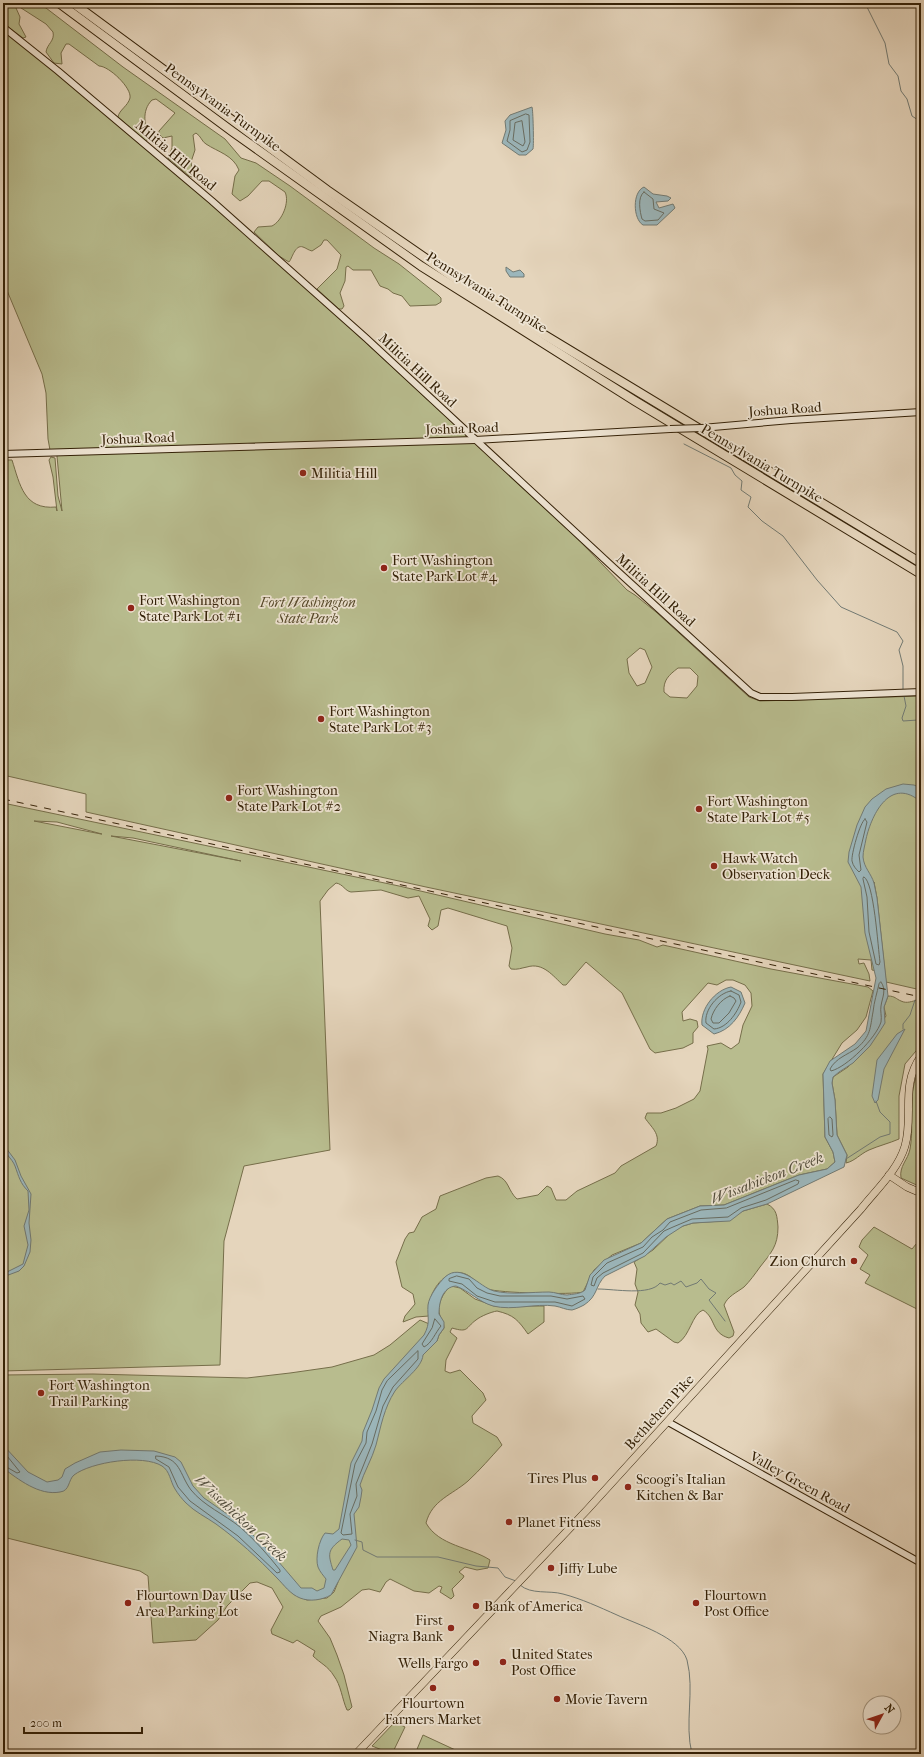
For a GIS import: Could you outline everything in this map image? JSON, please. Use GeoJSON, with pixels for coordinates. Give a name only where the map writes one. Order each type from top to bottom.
{"type":"FeatureCollection","features":[{"type":"Feature","properties":{"kind":"highway","name":"Pennsylvania Turnpike"},"geometry":{"type":"LineString","coordinates":[[59,3],[233,132],[421,266],[635,401],[921,574]]}},
{"type":"Feature","properties":{"kind":"highway","name":"Pennsylvania Turnpike"},"geometry":{"type":"LineString","coordinates":[[73,3],[327,190],[480,296],[921,563]]}},
{"type":"Feature","properties":{"kind":"main road","name":"Bethlehem Pike"},"geometry":{"type":"LineString","coordinates":[[356,1754],[668,1422],[861,1209],[889,1175],[899,1162],[905,1146],[909,1079],[921,1056]]}},
{"type":"Feature","properties":{"kind":"main road"},"geometry":{"type":"LineString","coordinates":[[889,1175],[907,1187],[921,1193]]}},
{"type":"Feature","properties":{"kind":"street","name":"Militia Hill Road"},"geometry":{"type":"LineString","coordinates":[[3,27],[196,186],[361,334],[751,693],[760,697],[792,698],[921,692]]}},
{"type":"Feature","properties":{"kind":"street","name":"Joshua Road"},"geometry":{"type":"LineString","coordinates":[[3,454],[475,440],[702,428],[793,420],[921,412]]}},
{"type":"Feature","properties":{"kind":"street","name":"Valley Green Road"},"geometry":{"type":"LineString","coordinates":[[668,1422],[921,1563]]}},
{"type":"Feature","properties":{"kind":"green space"},"geometry":{"type":"Polygon","coordinates":[[[3,3],[38,3],[46,8],[123,67],[225,139],[241,158],[256,163],[290,186],[374,248],[399,264],[438,295],[441,298],[441,302],[436,305],[410,306],[402,296],[380,286],[371,270],[353,270],[348,266],[346,267],[345,281],[340,293],[344,306],[342,309],[339,309],[317,289],[337,269],[341,255],[327,240],[324,240],[321,245],[312,251],[303,247],[298,248],[294,252],[289,262],[279,256],[254,232],[258,227],[272,226],[276,224],[282,216],[286,206],[285,192],[269,181],[262,181],[248,196],[240,201],[232,194],[235,176],[239,170],[236,165],[225,154],[205,143],[196,133],[193,135],[195,150],[191,162],[193,174],[192,177],[189,176],[168,158],[172,148],[172,136],[163,138],[159,134],[159,131],[175,113],[156,99],[152,100],[146,109],[145,114],[145,124],[149,139],[145,141],[118,117],[130,98],[130,94],[124,83],[114,73],[99,66],[69,44],[66,44],[61,53],[62,64],[54,63],[46,52],[53,38],[53,32],[46,24],[18,6],[16,8],[20,17],[19,24],[26,37],[23,38],[3,23],[3,3]]]}},
{"type":"Feature","properties":{"kind":"green space","name":"Fort Washington State Park"},"geometry":{"type":"Polygon","coordinates":[[[3,30],[53,69],[182,178],[337,316],[576,537],[627,590],[656,612],[749,697],[760,701],[921,696],[921,796],[915,797],[921,802],[921,990],[886,982],[874,882],[882,972],[872,970],[871,960],[858,959],[859,964],[864,963],[869,974],[870,981],[426,887],[86,812],[86,794],[3,775],[3,460],[12,460],[21,487],[30,500],[45,507],[56,507],[57,511],[53,477],[49,460],[51,457],[55,458],[58,496],[62,511],[57,456],[50,450],[48,439],[46,393],[42,374],[3,281],[3,30]],[[640,648],[627,659],[629,673],[637,686],[645,683],[652,667],[645,650],[640,648]],[[678,668],[667,678],[664,684],[664,692],[670,697],[687,698],[697,686],[698,676],[690,668],[678,668]]]}},
{"type":"Feature","properties":{"kind":"green space"},"geometry":{"type":"Polygon","coordinates":[[[3,803],[399,886],[605,934],[639,940],[657,947],[663,945],[771,969],[868,987],[873,991],[866,1017],[857,1030],[842,1043],[823,1074],[825,1137],[833,1152],[835,1162],[827,1169],[799,1175],[724,1205],[700,1206],[667,1219],[641,1243],[612,1255],[594,1270],[583,1292],[551,1293],[494,1290],[483,1287],[468,1275],[453,1273],[442,1280],[434,1290],[429,1303],[429,1316],[416,1317],[403,1322],[405,1316],[415,1304],[413,1294],[402,1287],[396,1262],[409,1233],[414,1232],[422,1217],[436,1209],[440,1196],[486,1178],[498,1176],[504,1180],[517,1199],[538,1195],[547,1186],[551,1188],[556,1200],[566,1200],[577,1191],[615,1173],[621,1166],[656,1146],[656,1134],[645,1118],[647,1113],[661,1113],[676,1108],[694,1099],[700,1091],[708,1049],[707,1046],[721,1043],[731,1049],[739,1043],[743,1025],[752,1006],[751,993],[745,985],[733,980],[726,980],[717,985],[708,983],[682,1012],[683,1021],[690,1019],[697,1021],[698,1027],[693,1033],[693,1043],[683,1048],[655,1053],[650,1049],[622,993],[586,962],[566,985],[563,985],[551,974],[538,966],[511,969],[509,966],[512,948],[507,926],[448,908],[441,910],[438,926],[432,930],[428,926],[430,919],[419,896],[408,898],[381,890],[351,892],[336,883],[328,890],[320,901],[330,1150],[244,1166],[224,1241],[220,1365],[3,1371],[3,803]],[[34,821],[101,834],[102,834],[57,822],[34,821]],[[111,836],[241,861],[133,838],[111,836]]]}},
{"type":"Feature","properties":{"kind":"green space"},"geometry":{"type":"Polygon","coordinates":[[[888,996],[905,1002],[918,1000],[921,1002],[921,1045],[905,1064],[899,1096],[899,1139],[869,1150],[852,1161],[846,1163],[847,1155],[837,1135],[835,1100],[832,1083],[833,1077],[848,1067],[886,1016],[884,1007],[888,996]]]}},
{"type":"Feature","properties":{"kind":"green space"},"geometry":{"type":"Polygon","coordinates":[[[921,1066],[921,1187],[901,1178],[901,1170],[910,1149],[912,1097],[916,1076],[921,1066]]]}},
{"type":"Feature","properties":{"kind":"green space"},"geometry":{"type":"Polygon","coordinates":[[[767,1204],[773,1208],[777,1216],[777,1239],[771,1253],[750,1280],[744,1287],[730,1297],[724,1305],[734,1332],[733,1336],[729,1338],[719,1333],[710,1317],[703,1310],[699,1312],[682,1340],[678,1343],[674,1342],[656,1329],[648,1332],[641,1323],[640,1314],[635,1305],[638,1292],[635,1284],[637,1269],[634,1262],[653,1250],[674,1230],[683,1226],[693,1223],[721,1221],[743,1211],[767,1204]]]}},
{"type":"Feature","properties":{"kind":"green space"},"geometry":{"type":"Polygon","coordinates":[[[874,1227],[912,1249],[921,1238],[921,1311],[865,1283],[870,1275],[860,1269],[868,1255],[859,1247],[862,1240],[874,1227]]]}},
{"type":"Feature","properties":{"kind":"green space"},"geometry":{"type":"Polygon","coordinates":[[[451,1286],[460,1288],[475,1299],[494,1306],[544,1306],[544,1322],[528,1334],[512,1316],[497,1311],[481,1317],[464,1330],[452,1328],[450,1332],[457,1338],[446,1360],[445,1371],[450,1373],[460,1370],[483,1393],[486,1400],[472,1416],[473,1423],[497,1437],[502,1445],[468,1481],[438,1503],[429,1515],[426,1523],[439,1537],[490,1560],[488,1568],[477,1570],[465,1567],[459,1572],[464,1576],[452,1589],[454,1596],[451,1599],[440,1592],[442,1587],[439,1586],[429,1593],[414,1591],[390,1579],[386,1582],[380,1592],[369,1589],[362,1590],[341,1607],[321,1616],[318,1621],[330,1638],[344,1675],[352,1707],[349,1710],[347,1710],[340,1688],[332,1673],[313,1656],[315,1651],[297,1640],[293,1643],[272,1634],[271,1630],[283,1607],[272,1588],[257,1582],[250,1583],[227,1606],[218,1620],[196,1640],[153,1643],[148,1576],[140,1571],[3,1537],[3,1375],[93,1374],[247,1378],[290,1373],[332,1367],[374,1355],[390,1345],[420,1320],[434,1326],[423,1355],[437,1341],[444,1328],[439,1308],[443,1295],[451,1286]],[[263,1563],[293,1594],[307,1600],[327,1598],[334,1592],[338,1582],[326,1592],[304,1596],[263,1563]]]}},
{"type":"Feature","properties":{"kind":"green space"},"geometry":{"type":"Polygon","coordinates":[[[395,1722],[405,1727],[392,1754],[372,1746],[395,1722]]]}},
{"type":"Feature","properties":{"kind":"green space"},"geometry":{"type":"Polygon","coordinates":[[[423,1735],[464,1754],[415,1754],[423,1735]]]}},
{"type":"Feature","properties":{"kind":"water"},"geometry":{"type":"Polygon","coordinates":[[[532,107],[533,149],[526,155],[519,155],[502,143],[506,130],[505,121],[510,115],[532,107]]]}},
{"type":"Feature","properties":{"kind":"water"},"geometry":{"type":"Polygon","coordinates":[[[644,187],[653,194],[671,198],[668,201],[656,202],[659,208],[673,204],[675,208],[657,225],[643,225],[637,217],[635,206],[637,194],[644,187]]]}},
{"type":"Feature","properties":{"kind":"water"},"geometry":{"type":"Polygon","coordinates":[[[506,267],[513,272],[520,270],[524,274],[524,277],[510,277],[506,271],[506,267]]]}},
{"type":"Feature","properties":{"kind":"water"},"geometry":{"type":"Polygon","coordinates":[[[903,784],[914,785],[921,788],[921,802],[910,795],[901,793],[892,795],[884,801],[878,809],[866,839],[863,857],[874,883],[877,898],[888,996],[884,1007],[885,1023],[870,1046],[853,1063],[833,1077],[832,1083],[835,1100],[837,1135],[847,1155],[844,1167],[767,1204],[743,1211],[730,1221],[693,1223],[683,1226],[666,1237],[645,1256],[605,1276],[599,1283],[589,1302],[574,1310],[547,1305],[508,1308],[493,1306],[456,1286],[447,1289],[442,1296],[439,1310],[439,1314],[444,1322],[444,1328],[437,1341],[423,1355],[422,1360],[416,1369],[395,1391],[385,1411],[374,1450],[360,1485],[362,1490],[359,1507],[354,1514],[357,1547],[331,1595],[312,1600],[300,1598],[293,1594],[263,1563],[240,1543],[216,1524],[189,1506],[173,1486],[165,1468],[153,1462],[130,1460],[92,1466],[74,1475],[66,1490],[52,1493],[29,1486],[3,1468],[3,1445],[28,1472],[47,1482],[58,1480],[62,1477],[65,1469],[100,1452],[121,1450],[154,1451],[175,1457],[181,1462],[193,1486],[204,1498],[243,1525],[272,1554],[301,1588],[312,1588],[317,1591],[324,1588],[326,1579],[317,1563],[319,1544],[325,1533],[333,1534],[339,1529],[351,1463],[362,1441],[363,1432],[379,1388],[384,1379],[424,1335],[428,1323],[428,1305],[430,1298],[445,1277],[451,1273],[458,1272],[470,1277],[488,1289],[501,1292],[549,1292],[567,1295],[579,1293],[585,1290],[590,1275],[604,1260],[641,1243],[667,1219],[700,1206],[724,1205],[799,1175],[827,1169],[835,1162],[833,1152],[825,1137],[823,1074],[830,1061],[855,1044],[866,1031],[876,978],[865,933],[861,887],[848,862],[849,852],[857,825],[865,807],[872,799],[886,789],[903,784]],[[342,1539],[331,1549],[330,1560],[333,1570],[335,1570],[351,1545],[349,1540],[342,1539]]]}},
{"type":"Feature","properties":{"kind":"water"},"geometry":{"type":"Polygon","coordinates":[[[731,987],[741,992],[745,1003],[740,1013],[729,1026],[714,1034],[702,1025],[703,1013],[714,996],[731,987]]]}},
{"type":"Feature","properties":{"kind":"water"},"geometry":{"type":"Polygon","coordinates":[[[905,1029],[884,1069],[878,1100],[875,1103],[872,1096],[877,1060],[897,1034],[905,1029]]]}},
{"type":"Feature","properties":{"kind":"water"},"geometry":{"type":"Polygon","coordinates":[[[3,1144],[15,1160],[21,1176],[31,1194],[29,1223],[31,1240],[30,1252],[24,1266],[19,1271],[3,1277],[3,1274],[23,1264],[28,1245],[24,1226],[29,1210],[28,1191],[21,1182],[14,1163],[4,1150],[3,1144]]]}},
{"type":"Feature","properties":{"kind":"waterway"},"geometry":{"type":"LineString","coordinates":[[865,3],[885,43],[889,64],[898,76],[901,91],[907,99],[912,116],[921,122]]}},
{"type":"Feature","properties":{"kind":"waterway"},"geometry":{"type":"LineString","coordinates":[[684,444],[731,468],[735,475],[742,481],[741,490],[751,497],[748,507],[762,521],[783,536],[817,580],[841,607],[897,632],[903,641],[899,650],[903,666],[903,689]]}},
{"type":"Feature","properties":{"kind":"waterway"},"geometry":{"type":"LineString","coordinates":[[904,696],[906,706],[902,718],[903,721],[918,720],[917,734],[921,742]]}},
{"type":"Feature","properties":{"kind":"waterway"},"geometry":{"type":"LineString","coordinates":[[921,762],[919,767],[921,771]]}},
{"type":"Feature","properties":{"kind":"waterway"},"geometry":{"type":"LineString","coordinates":[[903,1029],[903,1024],[910,1015],[915,1000]]}},
{"type":"Feature","properties":{"kind":"waterway"},"geometry":{"type":"LineString","coordinates":[[846,1159],[880,1137],[890,1134],[890,1122],[880,1112],[876,1101]]}},
{"type":"Feature","properties":{"kind":"waterway"},"geometry":{"type":"LineString","coordinates":[[598,1289],[640,1291],[655,1287],[660,1283],[665,1285],[671,1283],[674,1285],[681,1281],[686,1287],[697,1283],[701,1279],[709,1289],[716,1293],[709,1300],[725,1321]]}},
{"type":"Feature","properties":{"kind":"waterway"},"geometry":{"type":"LineString","coordinates":[[355,1540],[362,1542],[363,1550],[377,1557],[438,1557],[476,1566],[498,1568],[505,1577],[516,1581]]}},
{"type":"Feature","properties":{"kind":"waterway"},"geometry":{"type":"LineString","coordinates":[[520,1585],[529,1590],[558,1593],[584,1601],[646,1627],[667,1638],[676,1645],[683,1652],[687,1660],[689,1672],[689,1731],[692,1754]]}},
{"type":"Feature","properties":{"kind":"railway"},"geometry":{"type":"LineString","coordinates":[[3,799],[921,997]]}},
{"type":"Feature","properties":{"kind":"place","name":"Militia Hill"},"geometry":{"type":"Point","coordinates":[303,473]}},
{"type":"Feature","properties":{"kind":"place","name":"Fort Washington State Park Lot #4"},"geometry":{"type":"Point","coordinates":[384,568]}},
{"type":"Feature","properties":{"kind":"place","name":"Fort Washington State Park Lot #1"},"geometry":{"type":"Point","coordinates":[131,608]}},
{"type":"Feature","properties":{"kind":"place","name":"Fort Washington State Park Lot #3"},"geometry":{"type":"Point","coordinates":[321,719]}},
{"type":"Feature","properties":{"kind":"place","name":"Fort Washington State Park Lot #2"},"geometry":{"type":"Point","coordinates":[229,798]}},
{"type":"Feature","properties":{"kind":"place","name":"Fort Washington State Park Lot #5"},"geometry":{"type":"Point","coordinates":[699,809]}},
{"type":"Feature","properties":{"kind":"place","name":"Hawk Watch Observation Deck"},"geometry":{"type":"Point","coordinates":[714,866]}},
{"type":"Feature","properties":{"kind":"place","name":"Zion Church"},"geometry":{"type":"Point","coordinates":[854,1261]}},
{"type":"Feature","properties":{"kind":"place","name":"Fort Washington Trail Parking"},"geometry":{"type":"Point","coordinates":[41,1393]}},
{"type":"Feature","properties":{"kind":"place","name":"Tires Plus"},"geometry":{"type":"Point","coordinates":[595,1478]}},
{"type":"Feature","properties":{"kind":"place","name":"Scoogi's Italian Kitchen & Bar"},"geometry":{"type":"Point","coordinates":[628,1487]}},
{"type":"Feature","properties":{"kind":"place","name":"Planet Fitness"},"geometry":{"type":"Point","coordinates":[509,1522]}},
{"type":"Feature","properties":{"kind":"place","name":"Jiffy Lube"},"geometry":{"type":"Point","coordinates":[551,1568]}},
{"type":"Feature","properties":{"kind":"place","name":"Flourtown Day Use Area Parking Lot"},"geometry":{"type":"Point","coordinates":[128,1603]}},
{"type":"Feature","properties":{"kind":"place","name":"Flourtown Post Office"},"geometry":{"type":"Point","coordinates":[696,1603]}},
{"type":"Feature","properties":{"kind":"place","name":"Bank of America"},"geometry":{"type":"Point","coordinates":[476,1606]}},
{"type":"Feature","properties":{"kind":"place","name":"First Niagra Bank"},"geometry":{"type":"Point","coordinates":[451,1628]}},
{"type":"Feature","properties":{"kind":"place","name":"United States Post Office"},"geometry":{"type":"Point","coordinates":[503,1662]}},
{"type":"Feature","properties":{"kind":"place","name":"Wells Fargo"},"geometry":{"type":"Point","coordinates":[476,1663]}},
{"type":"Feature","properties":{"kind":"place","name":"Flourtown Farmers Market"},"geometry":{"type":"Point","coordinates":[433,1688]}},
{"type":"Feature","properties":{"kind":"place","name":"Movie Tavern"},"geometry":{"type":"Point","coordinates":[557,1699]}},
{"type":"Feature","properties":{"kind":"water label","name":"Wissahickon Creek"},"geometry":{"type":"Point","coordinates":[767,1178]}},
{"type":"Feature","properties":{"kind":"water label","name":"Wissahickon Creek"},"geometry":{"type":"Point","coordinates":[241,1518]}}]}
